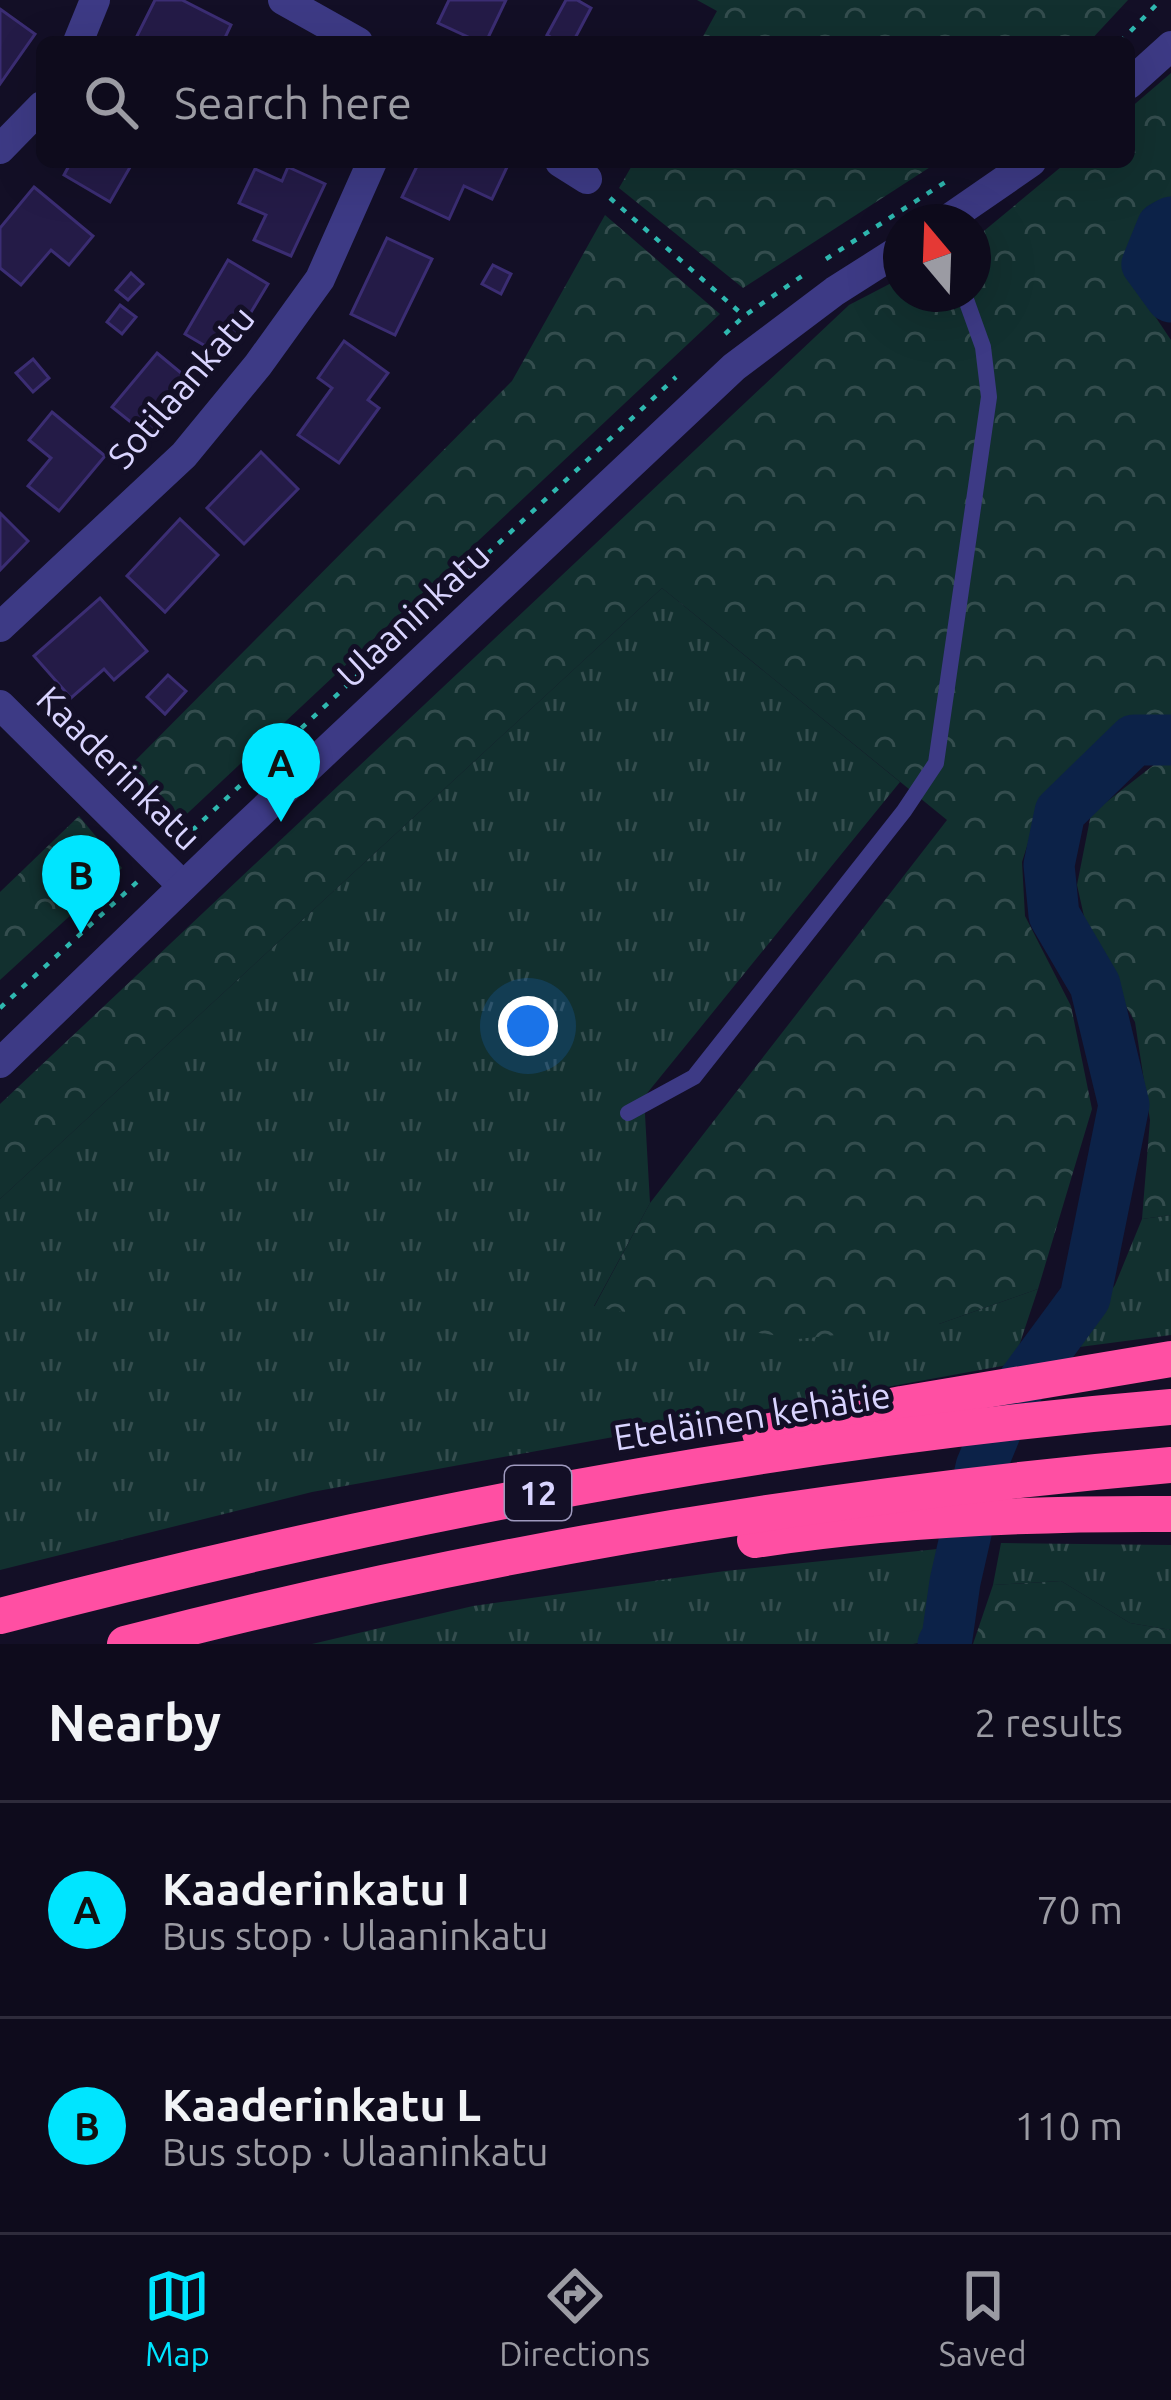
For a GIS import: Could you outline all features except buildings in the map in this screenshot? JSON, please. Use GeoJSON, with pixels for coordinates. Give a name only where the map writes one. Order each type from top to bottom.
{"type":"FeatureCollection","features":[{"type":"Feature","properties":{"kind":"highway"},"geometry":{"type":"LineString","coordinates":[[899,1419],[1104,1370],[1171,1359]]}},
{"type":"Feature","properties":{"kind":"highway","name":"Eteläinen kehätie"},"geometry":{"type":"LineString","coordinates":[[0,1616],[184,1568],[899,1419],[1171,1407]]}},
{"type":"Feature","properties":{"kind":"highway","name":"12"},"geometry":{"type":"LineString","coordinates":[[125,1644],[494,1560],[791,1509],[878,1510],[1083,1473],[1171,1465]]}},
{"type":"Feature","properties":{"kind":"highway"},"geometry":{"type":"LineString","coordinates":[[878,1510],[974,1516],[1171,1514]]}},
{"type":"Feature","properties":{"kind":"street"},"geometry":{"type":"LineString","coordinates":[[80,36],[95,0]]}},
{"type":"Feature","properties":{"kind":"street"},"geometry":{"type":"LineString","coordinates":[[283,0],[347,36]]}},
{"type":"Feature","properties":{"kind":"street"},"geometry":{"type":"LineString","coordinates":[[1135,79],[1171,46]]}},
{"type":"Feature","properties":{"kind":"street"},"geometry":{"type":"LineString","coordinates":[[0,149],[36,112]]}},
{"type":"Feature","properties":{"kind":"street","name":"Sotilaankatu"},"geometry":{"type":"LineString","coordinates":[[0,627],[184,455],[258,365],[320,279],[369,168]]}},
{"type":"Feature","properties":{"kind":"street"},"geometry":{"type":"LineString","coordinates":[[570,168],[587,179]]}},
{"type":"Feature","properties":{"kind":"street"},"geometry":{"type":"LineString","coordinates":[[970,204],[1022,168]]}},
{"type":"Feature","properties":{"kind":"street","name":"Ulaaninkatu"},"geometry":{"type":"LineString","coordinates":[[0,1063],[734,367],[883,260]]}},
{"type":"Feature","properties":{"kind":"street","name":"Kaaderinkatu"},"geometry":{"type":"LineString","coordinates":[[0,705],[183,886]]}},
{"type":"Feature","properties":{"kind":"lane"},"geometry":{"type":"LineString","coordinates":[[628,1113],[694,1077],[904,812],[936,763],[989,397],[983,347],[970,312]]}},
{"type":"Feature","properties":{"kind":"path"},"geometry":{"type":"LineString","coordinates":[[1126,36],[1161,0]]}},
{"type":"Feature","properties":{"kind":"path"},"geometry":{"type":"LineString","coordinates":[[587,179],[744,316]]}},
{"type":"Feature","properties":{"kind":"path"},"geometry":{"type":"LineString","coordinates":[[0,1008],[160,861]]}},
{"type":"Feature","properties":{"kind":"green space"},"geometry":{"type":"Polygon","coordinates":[[[697,0],[1128,0],[1095,36],[703,36],[717,11],[697,0]]]}},
{"type":"Feature","properties":{"kind":"green space"},"geometry":{"type":"Polygon","coordinates":[[[1171,73],[1171,199],[1140,218],[1128,276],[1171,340],[1171,720],[1122,721],[1041,802],[1022,862],[1025,916],[1071,1006],[1092,1109],[1038,1289],[939,1324],[798,1339],[594,1307],[650,1203],[947,820],[662,588],[0,1199],[0,1104],[849,305],[883,287],[883,312],[991,312],[991,225],[1060,168],[1135,168],[1135,104],[1171,73]]]}},
{"type":"Feature","properties":{"kind":"green space"},"geometry":{"type":"Polygon","coordinates":[[[631,168],[929,168],[743,288],[619,188],[631,168]]]}},
{"type":"Feature","properties":{"kind":"green space"},"geometry":{"type":"Polygon","coordinates":[[[605,215],[720,314],[174,826],[117,779],[512,381],[605,215]]]}},
{"type":"Feature","properties":{"kind":"green space"},"geometry":{"type":"Polygon","coordinates":[[[662,588],[900,782],[644,1097],[650,1203],[594,1306],[939,1324],[1038,1289],[1013,1364],[312,1492],[0,1570],[0,1199],[662,588]]]}},
{"type":"Feature","properties":{"kind":"green space"},"geometry":{"type":"Polygon","coordinates":[[[1171,763],[1171,1215],[1142,1219],[1150,1120],[1135,1022],[1090,943],[1077,885],[1091,814],[1155,764],[1171,763]]]}},
{"type":"Feature","properties":{"kind":"green space"},"geometry":{"type":"Polygon","coordinates":[[[79,816],[122,868],[0,980],[0,892],[79,816]]]}},
{"type":"Feature","properties":{"kind":"green space"},"geometry":{"type":"Polygon","coordinates":[[[1171,1215],[1171,1335],[1072,1348],[1115,1285],[1142,1219],[1171,1215]]]}},
{"type":"Feature","properties":{"kind":"green space"},"geometry":{"type":"Polygon","coordinates":[[[1001,1543],[1171,1545],[1171,1630],[1130,1623],[1061,1581],[993,1585],[1001,1543]]]}},
{"type":"Feature","properties":{"kind":"green space"},"geometry":{"type":"Polygon","coordinates":[[[947,1548],[923,1642],[913,1644],[312,1644],[473,1606],[725,1571],[947,1548]]]}},
{"type":"Feature","properties":{"kind":"green space"},"geometry":{"type":"Polygon","coordinates":[[[1061,1581],[1130,1623],[1171,1630],[1171,1644],[973,1644],[993,1585],[1061,1581]]]}},
{"type":"Feature","properties":{"kind":"waterway"},"geometry":{"type":"LineString","coordinates":[[1171,222],[1162,227],[1147,264],[1171,297]]}},
{"type":"Feature","properties":{"kind":"waterway"},"geometry":{"type":"LineString","coordinates":[[943,1644],[981,1467],[1007,1404],[1085,1298],[1124,1105],[1095,985],[1054,915],[1049,865],[1060,812],[1134,740],[1171,740]]}},
{"type":"Feature","properties":{"kind":"place","name":"Kaaderinkatu I"},"geometry":{"type":"Point","coordinates":[281,822]}},
{"type":"Feature","properties":{"kind":"place","name":"Kaaderinkatu L"},"geometry":{"type":"Point","coordinates":[81,934]}}]}
